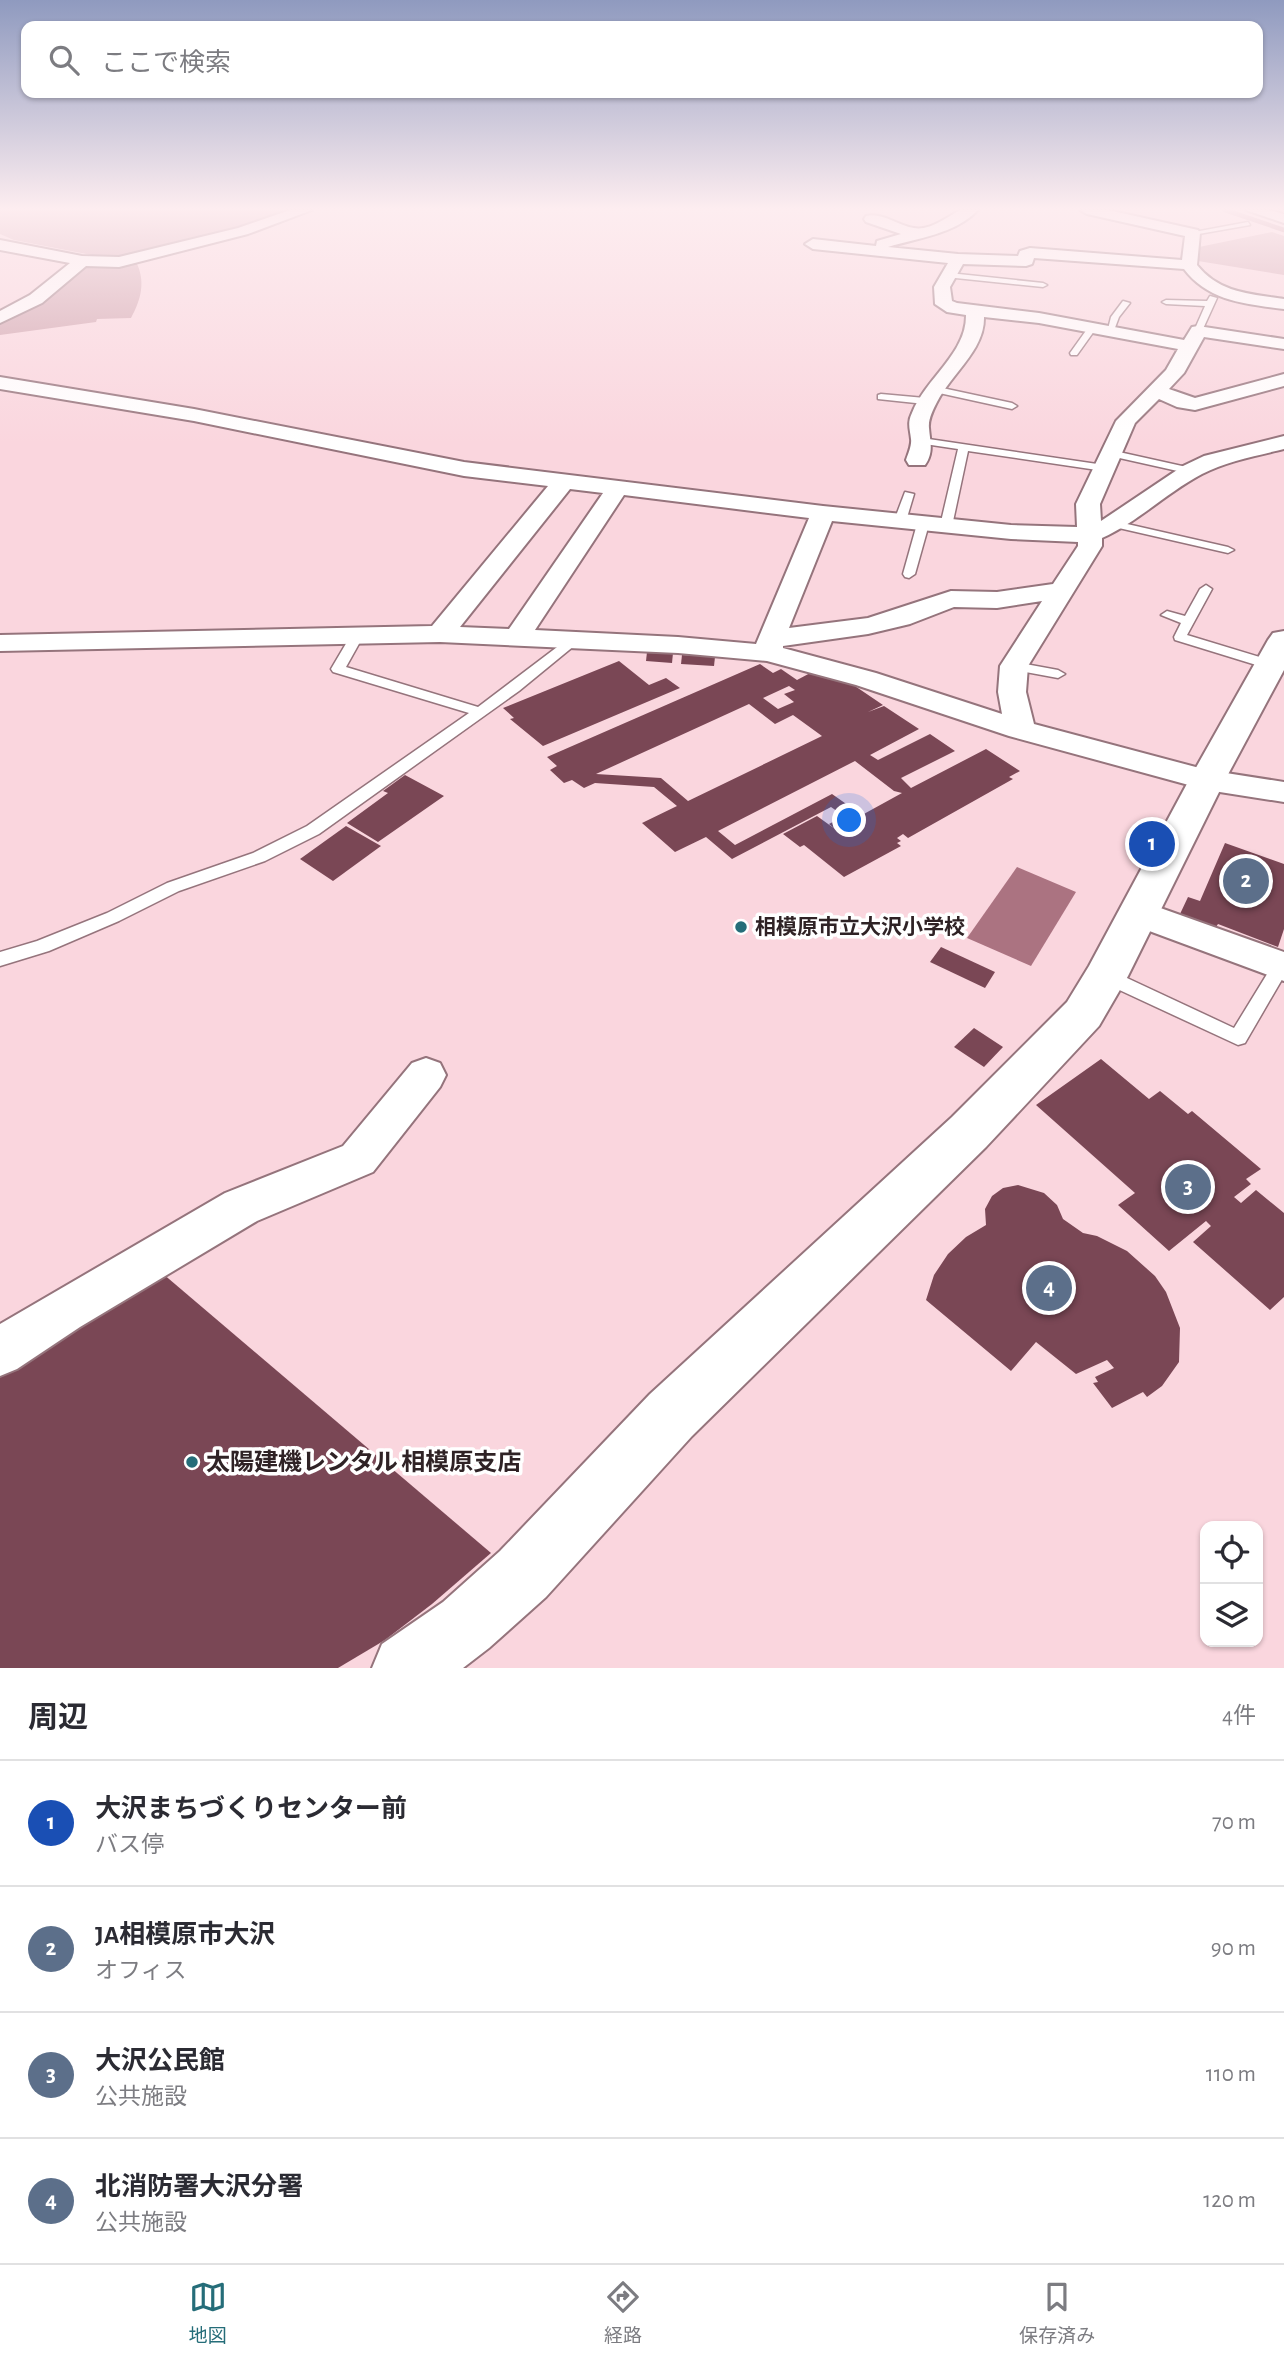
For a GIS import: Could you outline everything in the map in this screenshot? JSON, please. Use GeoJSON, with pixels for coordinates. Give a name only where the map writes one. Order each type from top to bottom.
{"type":"FeatureCollection","features":[{"type":"Feature","properties":{"kind":"street"},"geometry":{"type":"LineString","coordinates":[[0,318],[36,299],[50,288]]}},
{"type":"Feature","properties":{"kind":"street"},"geometry":{"type":"LineString","coordinates":[[942,288],[944,304],[953,308],[1101,329],[1284,344]]}},
{"type":"Feature","properties":{"kind":"street"},"geometry":{"type":"LineString","coordinates":[[1206,288],[1213,298],[1284,304]]}},
{"type":"Feature","properties":{"kind":"street"},"geometry":{"type":"LineString","coordinates":[[920,451],[920,424],[929,395],[954,365],[975,330],[975,310]]}},
{"type":"Feature","properties":{"kind":"street"},"geometry":{"type":"LineString","coordinates":[[1194,338],[1233,355]]}},
{"type":"Feature","properties":{"kind":"street"},"geometry":{"type":"LineString","coordinates":[[1020,730],[1012,692],[1014,666],[1090,546],[1088,504],[1126,421],[1174,373],[1194,338]]}},
{"type":"Feature","properties":{"kind":"street"},"geometry":{"type":"LineString","coordinates":[[1259,366],[1284,379]]}},
{"type":"Feature","properties":{"kind":"street"},"geometry":{"type":"LineString","coordinates":[[1157,391],[1184,403],[1195,404],[1284,379]]}},
{"type":"Feature","properties":{"kind":"street"},"geometry":{"type":"LineString","coordinates":[[0,383],[194,415],[464,469],[923,524],[1089,535],[1114,524],[1191,471],[1212,461],[1284,442]]}},
{"type":"Feature","properties":{"kind":"street"},"geometry":{"type":"LineString","coordinates":[[440,634],[564,481]]}},
{"type":"Feature","properties":{"kind":"street"},"geometry":{"type":"LineString","coordinates":[[516,638],[618,487]]}},
{"type":"Feature","properties":{"kind":"street"},"geometry":{"type":"LineString","coordinates":[[770,646],[823,513]]}},
{"type":"Feature","properties":{"kind":"street"},"geometry":{"type":"LineString","coordinates":[[0,643],[359,633],[770,646],[901,618],[951,599],[997,600],[1063,590]]}},
{"type":"Feature","properties":{"kind":"street"},"geometry":{"type":"LineString","coordinates":[[770,646],[1020,730],[1207,780],[1284,792]]}},
{"type":"Feature","properties":{"kind":"street"},"geometry":{"type":"LineString","coordinates":[[407,1668],[466,1625],[523,1574],[671,1415],[978,1122],[1083,1014],[1106,976],[1207,780],[1278,653]]}},
{"type":"Feature","properties":{"kind":"street"},"geometry":{"type":"LineString","coordinates":[[1138,913],[1283,967]]}},
{"type":"Feature","properties":{"kind":"street"},"geometry":{"type":"LineString","coordinates":[[0,1352],[63,1311],[241,1207],[358,1159],[426,1075]]}},
{"type":"Feature","properties":{"kind":"lane"},"geometry":{"type":"LineString","coordinates":[[1166,302],[1213,298]]}},
{"type":"Feature","properties":{"kind":"lane"},"geometry":{"type":"LineString","coordinates":[[1194,338],[1213,298]]}},
{"type":"Feature","properties":{"kind":"lane"},"geometry":{"type":"LineString","coordinates":[[1074,353],[1081,344],[1115,317],[1126,303]]}},
{"type":"Feature","properties":{"kind":"lane"},"geometry":{"type":"LineString","coordinates":[[1066,341],[1081,344]]}},
{"type":"Feature","properties":{"kind":"lane"},"geometry":{"type":"LineString","coordinates":[[881,397],[929,395],[1012,406]]}},
{"type":"Feature","properties":{"kind":"lane"},"geometry":{"type":"LineString","coordinates":[[909,574],[923,524],[964,447]]}},
{"type":"Feature","properties":{"kind":"lane"},"geometry":{"type":"LineString","coordinates":[[920,451],[964,447],[1191,471]]}},
{"type":"Feature","properties":{"kind":"lane"},"geometry":{"type":"LineString","coordinates":[[909,494],[923,524]]}},
{"type":"Feature","properties":{"kind":"lane"},"geometry":{"type":"LineString","coordinates":[[1114,524],[1228,550]]}},
{"type":"Feature","properties":{"kind":"lane"},"geometry":{"type":"LineString","coordinates":[[914,556],[930,559]]}},
{"type":"Feature","properties":{"kind":"lane"},"geometry":{"type":"LineString","coordinates":[[1206,589],[1180,637],[1278,653]]}},
{"type":"Feature","properties":{"kind":"lane"},"geometry":{"type":"LineString","coordinates":[[1167,615],[1188,621]]}},
{"type":"Feature","properties":{"kind":"lane"},"geometry":{"type":"LineString","coordinates":[[359,633],[338,669],[480,712]]}},
{"type":"Feature","properties":{"kind":"lane"},"geometry":{"type":"LineString","coordinates":[[0,959],[43,946],[101,922],[173,887],[259,857],[313,830],[480,712],[574,641]]}},
{"type":"Feature","properties":{"kind":"lane"},"geometry":{"type":"LineString","coordinates":[[1014,666],[1058,674]]}},
{"type":"Feature","properties":{"kind":"lane"},"geometry":{"type":"LineString","coordinates":[[1106,976],[1238,1038],[1283,967]]}},
{"type":"Feature","properties":{"kind":"shaded area"},"geometry":{"type":"Polygon","coordinates":[[[54,288],[141,288],[131,318],[97,319],[96,322],[0,335],[0,322],[25,310],[54,288]]]}},
{"type":"Feature","properties":{"kind":"shaded area"},"geometry":{"type":"Polygon","coordinates":[[[1017,867],[1076,892],[1031,966],[967,938],[1017,867]]]}},
{"type":"Feature","properties":{"kind":"building"},"geometry":{"type":"Polygon","coordinates":[[[647,652],[673,653],[672,663],[646,661],[647,652]]]}},
{"type":"Feature","properties":{"kind":"building"},"geometry":{"type":"Polygon","coordinates":[[[682,655],[715,657],[714,666],[681,664],[682,655]]]}},
{"type":"Feature","properties":{"kind":"building"},"geometry":{"type":"Polygon","coordinates":[[[619,661],[649,685],[666,678],[680,688],[543,746],[510,719],[514,718],[503,708],[619,661]]]}},
{"type":"Feature","properties":{"kind":"building"},"geometry":{"type":"Polygon","coordinates":[[[760,664],[773,673],[781,669],[797,680],[814,671],[823,677],[828,675],[849,682],[883,705],[868,712],[884,706],[919,729],[870,755],[878,760],[930,734],[955,751],[901,778],[911,788],[986,749],[1020,771],[1009,777],[1013,779],[908,838],[903,834],[897,838],[901,841],[897,843],[901,846],[844,877],[804,845],[800,847],[783,834],[817,816],[835,829],[829,824],[844,816],[831,807],[732,859],[706,837],[675,852],[642,823],[677,806],[654,787],[595,783],[584,788],[572,780],[564,783],[550,770],[557,766],[547,757],[760,664]],[[789,686],[763,698],[778,709],[794,702],[784,694],[795,690],[789,686]],[[749,704],[596,774],[661,778],[688,801],[822,736],[793,715],[775,724],[749,704]],[[855,761],[718,831],[735,845],[832,794],[862,815],[902,793],[894,791],[855,761]]]}},
{"type":"Feature","properties":{"kind":"building"},"geometry":{"type":"Polygon","coordinates":[[[405,775],[444,796],[378,842],[347,823],[388,793],[383,791],[405,775]]]}},
{"type":"Feature","properties":{"kind":"building"},"geometry":{"type":"Polygon","coordinates":[[[346,826],[381,846],[333,881],[300,859],[346,826]]]}},
{"type":"Feature","properties":{"kind":"building"},"geometry":{"type":"Polygon","coordinates":[[[1225,843],[1284,864],[1284,929],[1278,947],[1218,924],[1216,927],[1180,914],[1188,897],[1200,901],[1225,843]]]}},
{"type":"Feature","properties":{"kind":"building"},"geometry":{"type":"Polygon","coordinates":[[[941,947],[995,972],[985,988],[930,962],[941,947]]]}},
{"type":"Feature","properties":{"kind":"building"},"geometry":{"type":"Polygon","coordinates":[[[974,1028],[1003,1047],[984,1067],[954,1047],[974,1028]]]}},
{"type":"Feature","properties":{"kind":"building"},"geometry":{"type":"Polygon","coordinates":[[[1101,1059],[1149,1099],[1160,1091],[1188,1114],[1192,1111],[1261,1169],[1246,1179],[1251,1184],[1234,1197],[1241,1203],[1256,1190],[1284,1213],[1284,1297],[1270,1310],[1193,1242],[1211,1226],[1206,1221],[1169,1251],[1118,1205],[1135,1193],[1036,1105],[1101,1059]]]}},
{"type":"Feature","properties":{"kind":"building"},"geometry":{"type":"Polygon","coordinates":[[[1018,1185],[1044,1193],[1057,1205],[1063,1219],[1083,1233],[1097,1236],[1127,1251],[1155,1276],[1166,1292],[1180,1328],[1179,1362],[1162,1386],[1147,1397],[1143,1392],[1112,1408],[1093,1383],[1098,1382],[1095,1377],[1114,1368],[1107,1360],[1076,1374],[1036,1342],[1011,1371],[926,1300],[934,1275],[948,1254],[966,1237],[986,1225],[985,1209],[992,1196],[1003,1188],[1018,1185]]]}},
{"type":"Feature","properties":{"kind":"building","name":"太陽建機レンタル 相模原支店"},"geometry":{"type":"Polygon","coordinates":[[[162,1273],[491,1553],[385,1640],[338,1668],[0,1668],[0,1370],[162,1273]]]}},
{"type":"Feature","properties":{"kind":"place","name":"大沢まちづくりセンター前"},"geometry":{"type":"Point","coordinates":[1152,844]}},
{"type":"Feature","properties":{"kind":"place","name":"JA相模原市大沢"},"geometry":{"type":"Point","coordinates":[1246,881]}},
{"type":"Feature","properties":{"kind":"place","name":"相模原市立大沢小学校"},"geometry":{"type":"Point","coordinates":[741,927]}},
{"type":"Feature","properties":{"kind":"place","name":"大沢公民館"},"geometry":{"type":"Point","coordinates":[1188,1187]}},
{"type":"Feature","properties":{"kind":"place","name":"北消防署大沢分署"},"geometry":{"type":"Point","coordinates":[1049,1288]}},
{"type":"Feature","properties":{"kind":"place","name":"太陽建機レンタル 相模原支店"},"geometry":{"type":"Point","coordinates":[192,1462]}}]}
